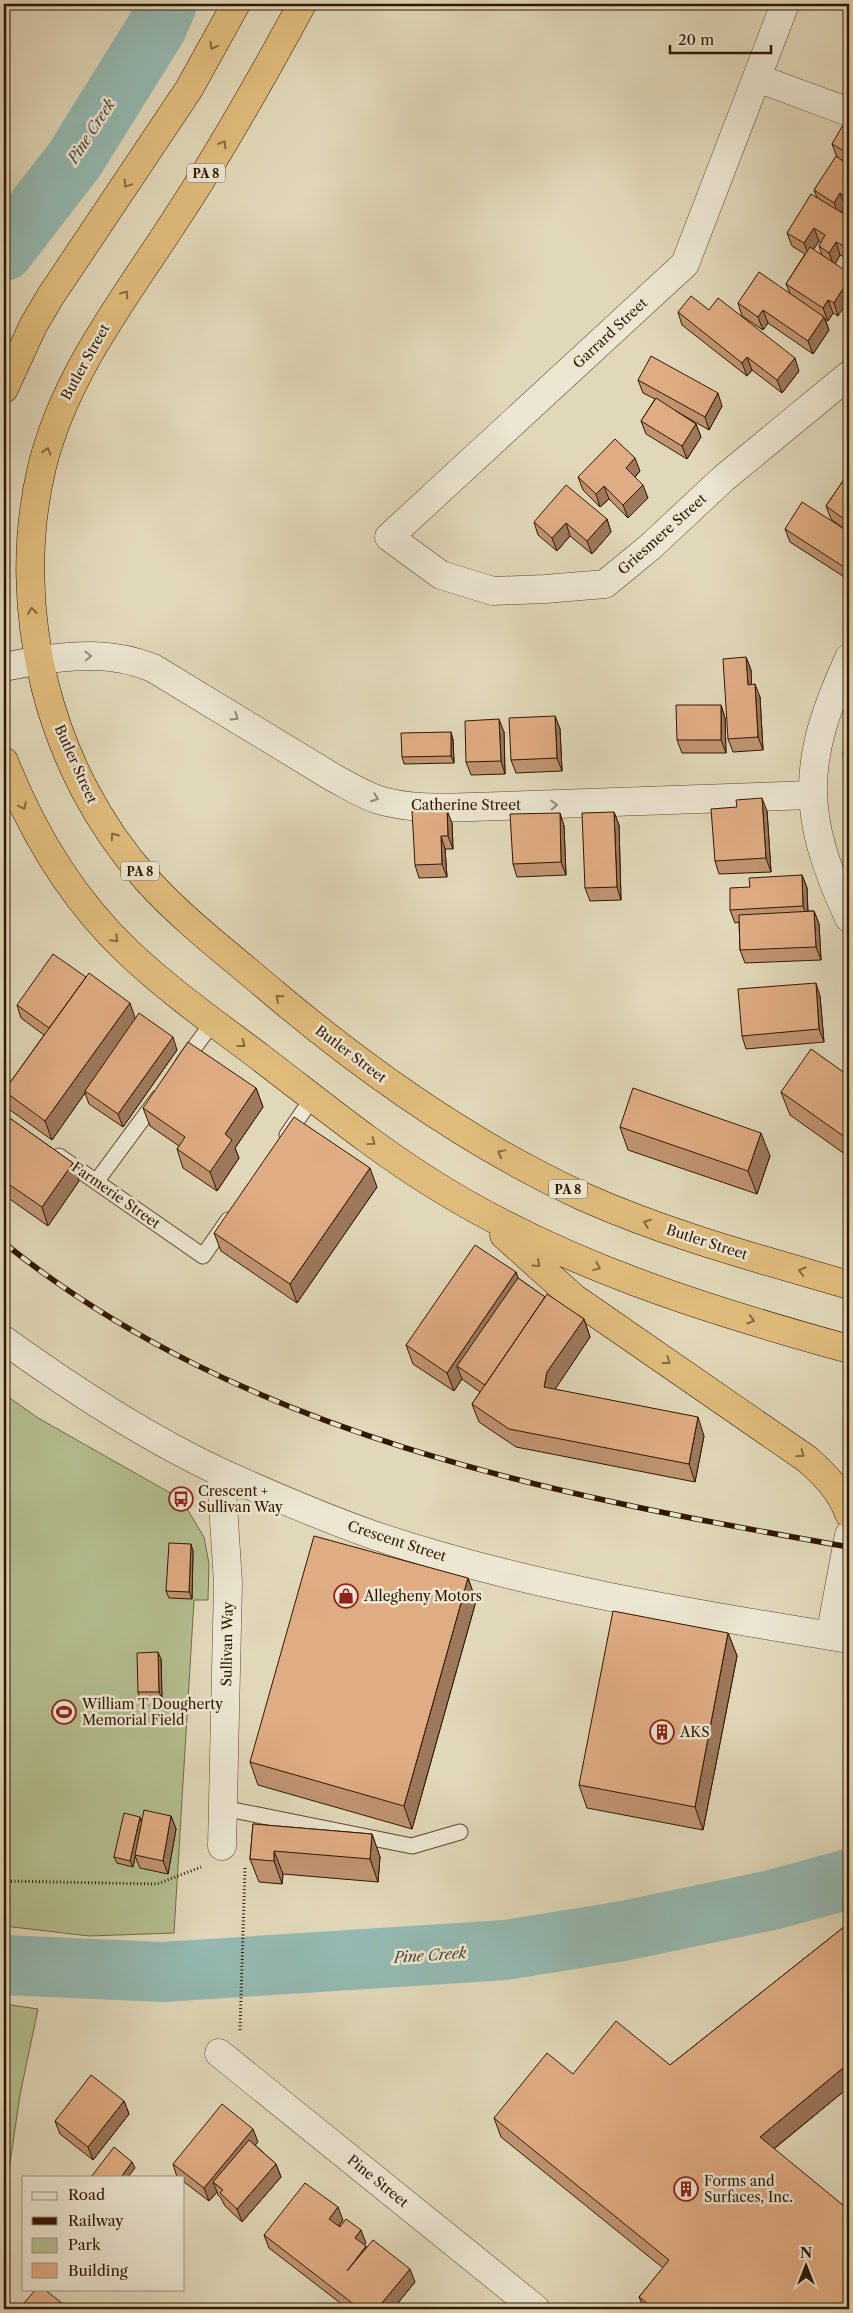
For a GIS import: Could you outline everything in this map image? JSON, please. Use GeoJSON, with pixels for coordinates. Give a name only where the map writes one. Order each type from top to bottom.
{"type":"FeatureCollection","features":[{"type":"Feature","properties":{"kind":"highway"},"geometry":{"type":"LineString","coordinates":[[4,390],[33,326],[50,297],[189,89],[236,4]]}},
{"type":"Feature","properties":{"kind":"highway","name":"Butler Street"},"geometry":{"type":"LineString","coordinates":[[302,4],[212,163],[103,328],[63,401],[43,464],[30,546],[29,582],[39,660],[55,719],[76,772],[105,823],[145,878],[197,929],[368,1069],[473,1138],[582,1196],[692,1239],[849,1284]]}},
{"type":"Feature","properties":{"kind":"highway"},"geometry":{"type":"LineString","coordinates":[[4,761],[30,820],[70,885],[101,924],[128,952],[175,993],[382,1149],[474,1208],[524,1235],[638,1283],[745,1319],[849,1349]]}},
{"type":"Feature","properties":{"kind":"highway"},"geometry":{"type":"LineString","coordinates":[[474,1208],[574,1298],[808,1458],[823,1472],[840,1494],[849,1514]]}},
{"type":"Feature","properties":{"kind":"street","name":"Garrard Street"},"geometry":{"type":"LineString","coordinates":[[389,537],[685,264],[785,4]]}},
{"type":"Feature","properties":{"kind":"street"},"geometry":{"type":"LineString","coordinates":[[756,78],[849,112]]}},
{"type":"Feature","properties":{"kind":"street","name":"Griesmere Street"},"geometry":{"type":"LineString","coordinates":[[389,537],[441,576],[493,591],[545,590],[606,584],[650,548],[724,478],[849,375]]}},
{"type":"Feature","properties":{"kind":"street","name":"Catherine Street"},"geometry":{"type":"LineString","coordinates":[[4,667],[39,660],[88,655],[115,656],[146,665],[180,683],[334,778],[364,794],[395,804],[438,808],[812,795]]}},
{"type":"Feature","properties":{"kind":"street"},"geometry":{"type":"LineString","coordinates":[[849,658],[833,697],[818,744],[812,795],[819,840],[849,918]]}},
{"type":"Feature","properties":{"kind":"street","name":"Crescent Street"},"geometry":{"type":"LineString","coordinates":[[4,1340],[111,1411],[221,1472],[337,1521],[425,1551],[631,1600],[718,1618],[839,1637]]}},
{"type":"Feature","properties":{"kind":"street","name":"Sullivan Way"},"geometry":{"type":"LineString","coordinates":[[221,1472],[228,1583],[222,1846]]}},
{"type":"Feature","properties":{"kind":"street"},"geometry":{"type":"LineString","coordinates":[[839,1637],[849,1535]]}},
{"type":"Feature","properties":{"kind":"street","name":"Pine Street"},"geometry":{"type":"LineString","coordinates":[[219,2053],[536,2309]]}},
{"type":"Feature","properties":{"kind":"lane"},"geometry":{"type":"LineString","coordinates":[[176,1073],[213,1022]]}},
{"type":"Feature","properties":{"kind":"lane"},"geometry":{"type":"LineString","coordinates":[[96,1182],[164,1088]]}},
{"type":"Feature","properties":{"kind":"lane"},"geometry":{"type":"LineString","coordinates":[[279,1146],[313,1098]]}},
{"type":"Feature","properties":{"kind":"lane","name":"Farmerie Street"},"geometry":{"type":"LineString","coordinates":[[50,1150],[203,1256],[236,1209]]}},
{"type":"Feature","properties":{"kind":"lane"},"geometry":{"type":"LineString","coordinates":[[223,1808],[412,1846],[460,1832]]}},
{"type":"Feature","properties":{"kind":"path"},"geometry":{"type":"LineString","coordinates":[[4,1881],[157,1884],[203,1866]]}},
{"type":"Feature","properties":{"kind":"path"},"geometry":{"type":"LineString","coordinates":[[240,2034],[244,1887]]}},
{"type":"Feature","properties":{"kind":"green space"},"geometry":{"type":"Polygon","coordinates":[[[4,1394],[38,1418],[181,1499],[204,1537],[209,1564],[208,1600],[194,1600],[174,1933],[89,1936],[4,1926],[4,1394]]]}},
{"type":"Feature","properties":{"kind":"green space"},"geometry":{"type":"Polygon","coordinates":[[[4,2004],[38,2009],[20,2095],[4,2204],[4,2004]]]}},
{"type":"Feature","properties":{"kind":"building"},"geometry":{"type":"Polygon","coordinates":[[[843,125],[849,128],[849,154],[832,144],[843,125]]]}},
{"type":"Feature","properties":{"kind":"building"},"geometry":{"type":"Polygon","coordinates":[[[836,156],[849,165],[849,199],[840,193],[834,203],[814,190],[836,156]]]}},
{"type":"Feature","properties":{"kind":"building"},"geometry":{"type":"Polygon","coordinates":[[[811,194],[849,217],[849,237],[844,246],[836,242],[829,253],[819,246],[825,235],[814,228],[804,243],[787,233],[811,194]]]}},
{"type":"Feature","properties":{"kind":"building"},"geometry":{"type":"Polygon","coordinates":[[[810,247],[849,273],[849,279],[834,303],[828,300],[823,308],[786,284],[810,247]]]}},
{"type":"Feature","properties":{"kind":"building"},"geometry":{"type":"Polygon","coordinates":[[[759,272],[824,317],[808,341],[763,310],[758,317],[738,303],[759,272]]]}},
{"type":"Feature","properties":{"kind":"building"},"geometry":{"type":"Polygon","coordinates":[[[691,296],[709,310],[718,298],[795,358],[777,380],[747,357],[742,363],[678,312],[691,296]]]}},
{"type":"Feature","properties":{"kind":"building"},"geometry":{"type":"Polygon","coordinates":[[[651,356],[718,393],[705,417],[638,380],[651,356]]]}},
{"type":"Feature","properties":{"kind":"building"},"geometry":{"type":"Polygon","coordinates":[[[656,398],[696,424],[682,446],[641,421],[656,398]]]}},
{"type":"Feature","properties":{"kind":"building"},"geometry":{"type":"Polygon","coordinates":[[[615,439],[635,458],[626,468],[643,485],[623,505],[604,486],[596,494],[578,477],[615,439]]]}},
{"type":"Feature","properties":{"kind":"building"},"geometry":{"type":"Polygon","coordinates":[[[849,472],[849,517],[847,521],[826,506],[849,472]]]}},
{"type":"Feature","properties":{"kind":"building"},"geometry":{"type":"Polygon","coordinates":[[[566,485],[607,519],[587,541],[566,523],[552,538],[534,522],[566,485]]]}},
{"type":"Feature","properties":{"kind":"building"},"geometry":{"type":"Polygon","coordinates":[[[802,502],[849,532],[849,559],[844,567],[785,529],[802,502]]]}},
{"type":"Feature","properties":{"kind":"building"},"geometry":{"type":"Polygon","coordinates":[[[746,657],[748,685],[755,684],[758,737],[728,739],[723,659],[746,657]]]}},
{"type":"Feature","properties":{"kind":"building"},"geometry":{"type":"Polygon","coordinates":[[[676,705],[721,705],[721,740],[677,740],[676,705]]]}},
{"type":"Feature","properties":{"kind":"building"},"geometry":{"type":"Polygon","coordinates":[[[555,716],[557,758],[511,760],[509,718],[555,716]]]}},
{"type":"Feature","properties":{"kind":"building"},"geometry":{"type":"Polygon","coordinates":[[[499,719],[501,761],[466,762],[465,721],[499,719]]]}},
{"type":"Feature","properties":{"kind":"building"},"geometry":{"type":"Polygon","coordinates":[[[451,732],[451,756],[402,757],[401,733],[451,732]]]}},
{"type":"Feature","properties":{"kind":"building"},"geometry":{"type":"Polygon","coordinates":[[[849,751],[849,804],[847,805],[843,752],[849,751]]]}},
{"type":"Feature","properties":{"kind":"building"},"geometry":{"type":"Polygon","coordinates":[[[762,798],[766,858],[715,861],[711,809],[737,807],[736,800],[762,798]]]}},
{"type":"Feature","properties":{"kind":"building"},"geometry":{"type":"Polygon","coordinates":[[[447,810],[448,836],[441,836],[442,864],[415,865],[412,811],[447,810]]]}},
{"type":"Feature","properties":{"kind":"building"},"geometry":{"type":"Polygon","coordinates":[[[614,812],[617,887],[585,888],[582,813],[614,812]]]}},
{"type":"Feature","properties":{"kind":"building"},"geometry":{"type":"Polygon","coordinates":[[[560,813],[561,862],[513,864],[510,814],[560,813]]]}},
{"type":"Feature","properties":{"kind":"building"},"geometry":{"type":"Polygon","coordinates":[[[849,816],[849,844],[848,844],[844,817],[849,816]]]}},
{"type":"Feature","properties":{"kind":"building"},"geometry":{"type":"Polygon","coordinates":[[[802,875],[803,906],[730,910],[730,888],[750,887],[749,878],[802,875]]]}},
{"type":"Feature","properties":{"kind":"building"},"geometry":{"type":"Polygon","coordinates":[[[814,911],[816,947],[740,950],[739,915],[814,911]]]}},
{"type":"Feature","properties":{"kind":"building"},"geometry":{"type":"Polygon","coordinates":[[[53,954],[86,977],[49,1028],[17,1005],[53,954]]]}},
{"type":"Feature","properties":{"kind":"building"},"geometry":{"type":"Polygon","coordinates":[[[89,973],[130,1003],[45,1121],[4,1091],[89,973]]]}},
{"type":"Feature","properties":{"kind":"building"},"geometry":{"type":"Polygon","coordinates":[[[816,983],[819,1029],[742,1036],[738,989],[816,983]]]}},
{"type":"Feature","properties":{"kind":"building"},"geometry":{"type":"Polygon","coordinates":[[[139,1013],[173,1037],[118,1114],[85,1091],[139,1013]]]}},
{"type":"Feature","properties":{"kind":"building"},"geometry":{"type":"Polygon","coordinates":[[[188,1042],[256,1088],[225,1134],[232,1140],[210,1172],[177,1149],[185,1137],[143,1108],[188,1042]]]}},
{"type":"Feature","properties":{"kind":"building"},"geometry":{"type":"Polygon","coordinates":[[[811,1049],[849,1076],[849,1140],[781,1092],[811,1049]]]}},
{"type":"Feature","properties":{"kind":"building"},"geometry":{"type":"Polygon","coordinates":[[[633,1088],[761,1133],[748,1171],[620,1127],[633,1088]]]}},
{"type":"Feature","properties":{"kind":"building"},"geometry":{"type":"Polygon","coordinates":[[[4,1114],[73,1163],[42,1207],[4,1181],[4,1114]]]}},
{"type":"Feature","properties":{"kind":"building"},"geometry":{"type":"Polygon","coordinates":[[[294,1117],[370,1168],[290,1284],[214,1233],[294,1117]]]}},
{"type":"Feature","properties":{"kind":"building"},"geometry":{"type":"Polygon","coordinates":[[[475,1245],[516,1272],[447,1373],[406,1345],[475,1245]]]}},
{"type":"Feature","properties":{"kind":"building"},"geometry":{"type":"Polygon","coordinates":[[[518,1278],[545,1297],[485,1385],[457,1366],[518,1278]]]}},
{"type":"Feature","properties":{"kind":"building"},"geometry":{"type":"Polygon","coordinates":[[[547,1294],[584,1319],[547,1372],[544,1387],[698,1417],[689,1464],[509,1429],[472,1404],[547,1294]]]}},
{"type":"Feature","properties":{"kind":"building"},"geometry":{"type":"Polygon","coordinates":[[[314,1536],[468,1578],[404,1806],[250,1762],[314,1536]]]}},
{"type":"Feature","properties":{"kind":"building"},"geometry":{"type":"Polygon","coordinates":[[[169,1543],[191,1544],[189,1592],[166,1591],[169,1543]]]}},
{"type":"Feature","properties":{"kind":"building","name":"AKS"},"geometry":{"type":"Polygon","coordinates":[[[613,1611],[728,1633],[695,1807],[579,1785],[613,1611]]]}},
{"type":"Feature","properties":{"kind":"building"},"geometry":{"type":"Polygon","coordinates":[[[158,1652],[159,1692],[138,1692],[137,1653],[158,1652]]]}},
{"type":"Feature","properties":{"kind":"building"},"geometry":{"type":"Polygon","coordinates":[[[144,1810],[171,1816],[163,1861],[135,1855],[144,1810]]]}},
{"type":"Feature","properties":{"kind":"building"},"geometry":{"type":"Polygon","coordinates":[[[124,1813],[140,1817],[130,1861],[114,1857],[124,1813]]]}},
{"type":"Feature","properties":{"kind":"building"},"geometry":{"type":"Polygon","coordinates":[[[253,1824],[372,1834],[370,1859],[274,1851],[274,1861],[250,1859],[253,1824]]]}},
{"type":"Feature","properties":{"kind":"building","name":"Forms and Surfaces, Inc."},"geometry":{"type":"Polygon","coordinates":[[[849,1923],[849,2063],[760,2137],[849,2210],[849,2309],[655,2309],[639,2297],[669,2260],[494,2118],[547,2053],[573,2074],[616,2021],[670,2065],[849,1923]]]}},
{"type":"Feature","properties":{"kind":"building"},"geometry":{"type":"Polygon","coordinates":[[[91,2075],[124,2101],[88,2147],[55,2121],[91,2075]]]}},
{"type":"Feature","properties":{"kind":"building"},"geometry":{"type":"Polygon","coordinates":[[[222,2104],[253,2129],[204,2188],[173,2164],[222,2104]]]}},
{"type":"Feature","properties":{"kind":"building"},"geometry":{"type":"Polygon","coordinates":[[[249,2140],[276,2164],[237,2209],[220,2193],[223,2190],[213,2182],[249,2140]]]}},
{"type":"Feature","properties":{"kind":"building"},"geometry":{"type":"Polygon","coordinates":[[[114,2147],[132,2162],[122,2176],[92,2176],[114,2147]]]}},
{"type":"Feature","properties":{"kind":"building"},"geometry":{"type":"Polygon","coordinates":[[[305,2183],[338,2207],[329,2219],[340,2227],[346,2219],[361,2230],[355,2238],[366,2246],[347,2271],[373,2240],[410,2269],[377,2309],[360,2309],[264,2235],[305,2183]]]}},
{"type":"Feature","properties":{"kind":"building"},"geometry":{"type":"Polygon","coordinates":[[[35,2290],[45,2290],[63,2304],[59,2309],[19,2309],[35,2290]]]}},
{"type":"Feature","properties":{"kind":"waterway","name":"Pine Creek"},"geometry":{"type":"LineString","coordinates":[[4,251],[75,159],[157,27],[167,4]]}},
{"type":"Feature","properties":{"kind":"waterway","name":"Pine Creek"},"geometry":{"type":"LineString","coordinates":[[4,1965],[163,1972],[506,1950],[623,1931],[772,1900],[849,1879]]}},
{"type":"Feature","properties":{"kind":"railway"},"geometry":{"type":"LineString","coordinates":[[4,1243],[97,1309],[196,1365],[299,1410],[406,1448],[515,1479],[626,1505],[849,1547]]}},
{"type":"Feature","properties":{"kind":"place","name":"Crescent + Sullivan Way"},"geometry":{"type":"Point","coordinates":[181,1499]}},
{"type":"Feature","properties":{"kind":"place","name":"Allegheny Motors"},"geometry":{"type":"Point","coordinates":[346,1596]}},
{"type":"Feature","properties":{"kind":"place","name":"William T Dougherty Memorial Field"},"geometry":{"type":"Point","coordinates":[64,1712]}},
{"type":"Feature","properties":{"kind":"place","name":"AKS"},"geometry":{"type":"Point","coordinates":[662,1732]}},
{"type":"Feature","properties":{"kind":"place","name":"Forms and Surfaces, Inc."},"geometry":{"type":"Point","coordinates":[686,2189]}}]}
